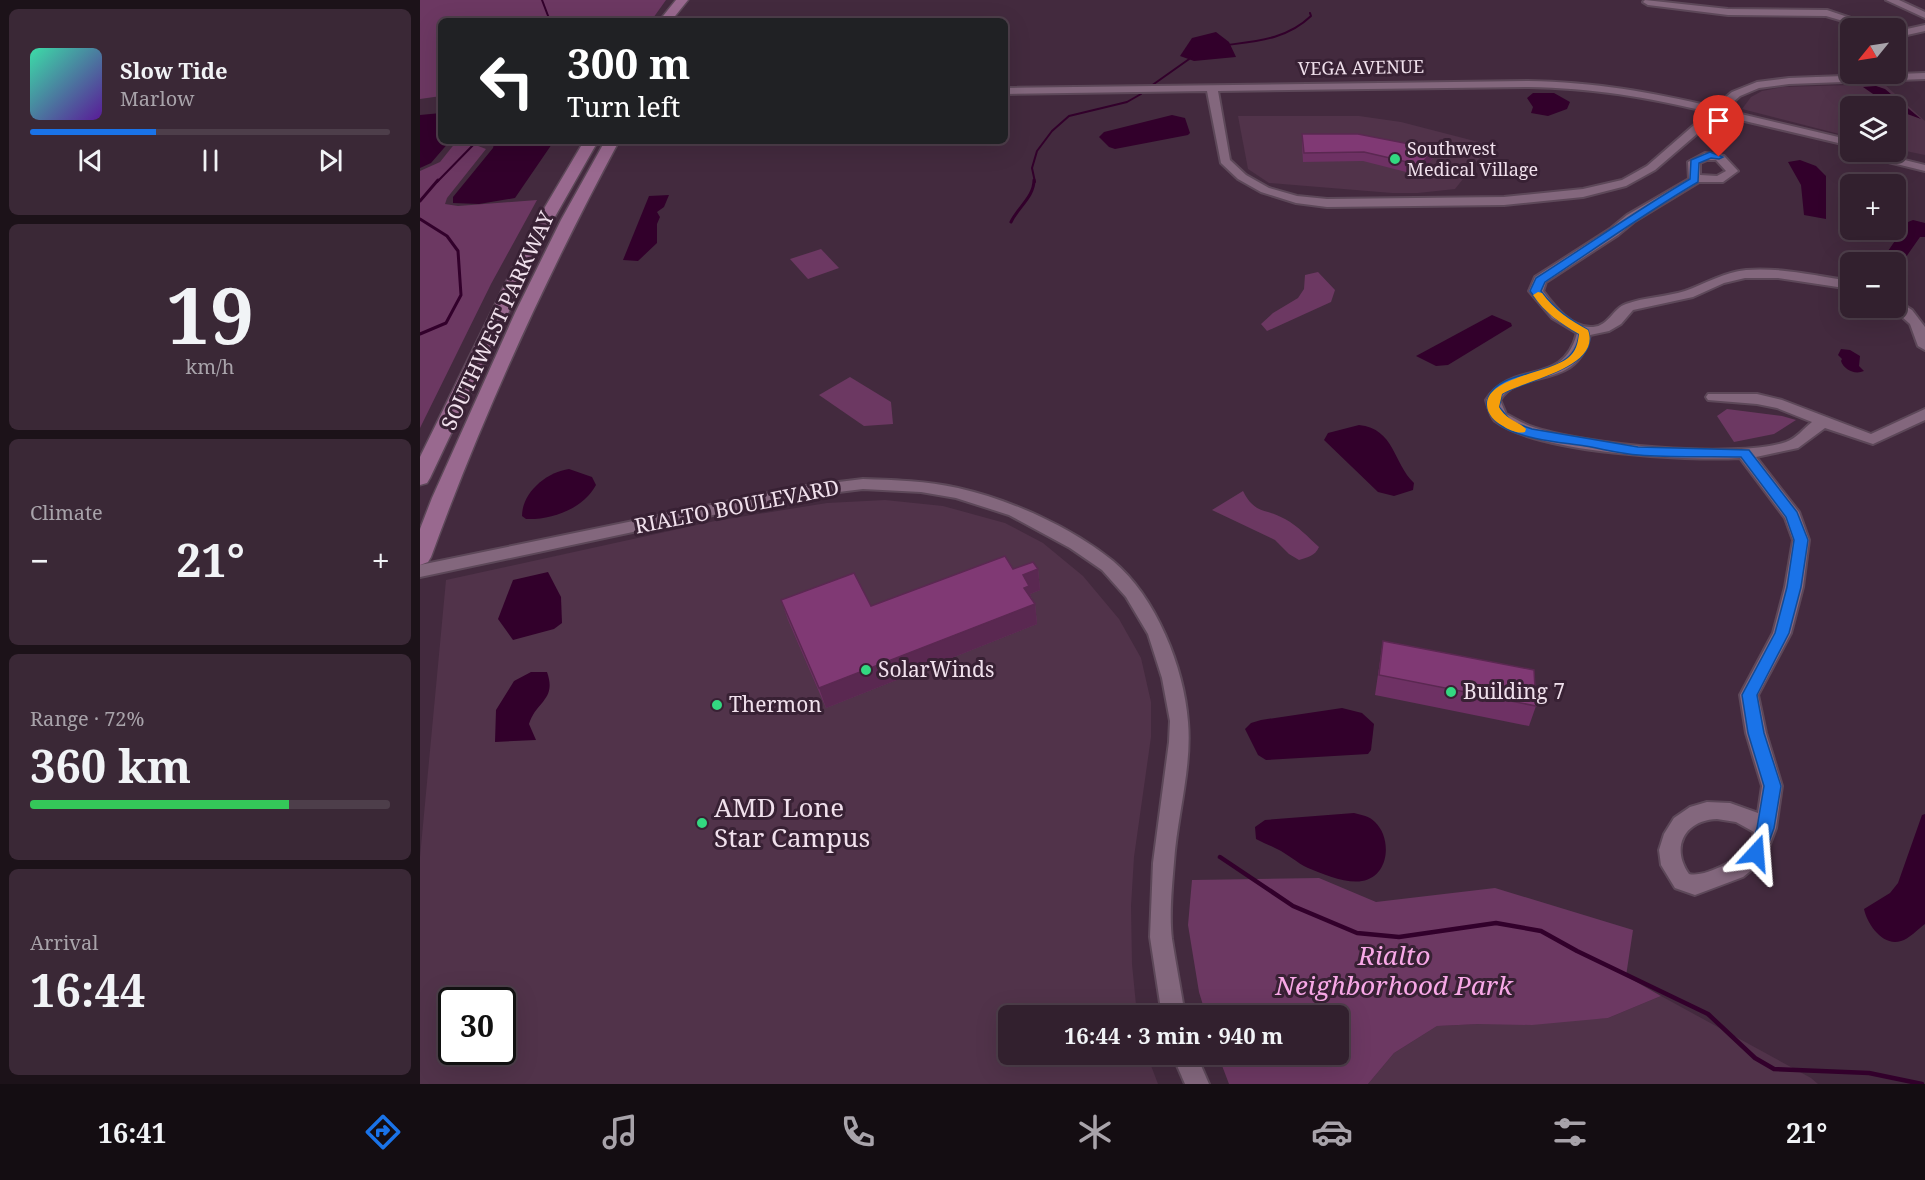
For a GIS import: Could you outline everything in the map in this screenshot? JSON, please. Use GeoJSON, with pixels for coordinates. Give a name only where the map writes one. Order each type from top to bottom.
{"type":"FeatureCollection","features":[{"type":"Feature","properties":{"kind":"main road"},"geometry":{"type":"LineString","coordinates":[[668,18],[681,0]]}},
{"type":"Feature","properties":{"kind":"main road","name":"SOUTHWEST PARKWAY"},"geometry":{"type":"LineString","coordinates":[[420,478],[535,239],[589,144]]}},
{"type":"Feature","properties":{"kind":"main road","name":"SOUTHWEST PARKWAY"},"geometry":{"type":"LineString","coordinates":[[420,557],[442,498],[523,313],[569,220],[610,144]]}},
{"type":"Feature","properties":{"kind":"street"},"geometry":{"type":"LineString","coordinates":[[1891,0],[1925,15]]}},
{"type":"Feature","properties":{"kind":"street"},"geometry":{"type":"LineString","coordinates":[[1648,2],[1728,12],[1827,13],[1843,18]]}},
{"type":"Feature","properties":{"kind":"street"},"geometry":{"type":"LineString","coordinates":[[1906,32],[1925,26]]}},
{"type":"Feature","properties":{"kind":"street"},"geometry":{"type":"LineString","coordinates":[[1212,88],[1223,156],[1234,171],[1265,190],[1296,199],[1327,202],[1518,200],[1611,188],[1642,174],[1736,94],[1766,83],[1925,76]]}},
{"type":"Feature","properties":{"kind":"street","name":"VEGA AVENUE"},"geometry":{"type":"LineString","coordinates":[[1008,91],[1545,84],[1596,87],[1645,94],[1840,146]]}},
{"type":"Feature","properties":{"kind":"street","name":"VEGA AVENUE"},"geometry":{"type":"LineString","coordinates":[[1715,112],[1729,112],[1840,140]]}},
{"type":"Feature","properties":{"kind":"street"},"geometry":{"type":"LineString","coordinates":[[1906,157],[1925,162]]}},
{"type":"Feature","properties":{"kind":"street"},"geometry":{"type":"LineString","coordinates":[[1901,162],[1925,168]]}},
{"type":"Feature","properties":{"kind":"street"},"geometry":{"type":"LineString","coordinates":[[1695,178],[1540,280],[1536,291],[1545,305],[1562,320],[1584,332],[1600,332],[1619,320],[1628,307],[1688,294],[1720,280],[1745,274],[1778,274],[1840,283]]}},
{"type":"Feature","properties":{"kind":"street"},"geometry":{"type":"LineString","coordinates":[[1906,311],[1922,329],[1925,346]]}},
{"type":"Feature","properties":{"kind":"street"},"geometry":{"type":"LineString","coordinates":[[1584,332],[1584,345],[1572,361],[1509,385],[1498,392],[1493,399],[1493,407],[1497,416],[1508,424],[1530,433],[1638,451],[1744,453],[1797,443],[1813,426],[1825,422]]}},
{"type":"Feature","properties":{"kind":"street"},"geometry":{"type":"LineString","coordinates":[[1713,397],[1757,399],[1782,405],[1873,439],[1925,414]]}},
{"type":"Feature","properties":{"kind":"street"},"geometry":{"type":"LineString","coordinates":[[1744,453],[1792,516],[1801,540],[1794,587],[1782,633],[1749,695],[1756,733],[1772,786],[1766,828],[1756,853],[1736,870],[1695,885],[1682,881],[1670,861],[1670,839],[1678,825],[1696,814],[1716,809],[1746,816],[1766,828]]}},
{"type":"Feature","properties":{"kind":"street","name":"RIALTO BOULEVARD"},"geometry":{"type":"LineString","coordinates":[[420,571],[798,492],[863,484],[957,493],[1015,511],[1076,544],[1108,566],[1132,593],[1157,633],[1171,678],[1179,722],[1179,742],[1163,862],[1161,937],[1172,1005]]}},
{"type":"Feature","properties":{"kind":"street"},"geometry":{"type":"LineString","coordinates":[[1189,1065],[1197,1084]]}},
{"type":"Feature","properties":{"kind":"shaded area"},"geometry":{"type":"Polygon","coordinates":[[[1216,32],[1229,42],[1236,57],[1194,61],[1180,56],[1192,38],[1216,32]]]}},
{"type":"Feature","properties":{"kind":"shaded area"},"geometry":{"type":"Polygon","coordinates":[[[1884,84],[1897,96],[1840,96],[1840,134],[1742,109],[1751,97],[1762,91],[1782,87],[1884,84]]]}},
{"type":"Feature","properties":{"kind":"shaded area"},"geometry":{"type":"Polygon","coordinates":[[[1876,86],[1885,89],[1893,96],[1876,96],[1863,87],[1876,86]]]}},
{"type":"Feature","properties":{"kind":"shaded area"},"geometry":{"type":"Polygon","coordinates":[[[1533,93],[1554,93],[1570,102],[1567,109],[1548,116],[1531,113],[1533,107],[1527,98],[1533,93]]]}},
{"type":"Feature","properties":{"kind":"shaded area"},"geometry":{"type":"Polygon","coordinates":[[[1906,104],[1925,121],[1925,155],[1906,151],[1906,104]]]}},
{"type":"Feature","properties":{"kind":"shaded area"},"geometry":{"type":"Polygon","coordinates":[[[1906,106],[1921,119],[1906,114],[1906,106]]]}},
{"type":"Feature","properties":{"kind":"shaded area"},"geometry":{"type":"Polygon","coordinates":[[[438,113],[438,144],[447,144],[431,163],[420,168],[420,115],[438,113]]]}},
{"type":"Feature","properties":{"kind":"shaded area"},"geometry":{"type":"Polygon","coordinates":[[[1172,115],[1185,118],[1190,133],[1188,135],[1115,149],[1109,147],[1099,137],[1104,132],[1172,115]]]}},
{"type":"Feature","properties":{"kind":"shaded area"},"geometry":{"type":"Polygon","coordinates":[[[1238,116],[1359,116],[1401,122],[1490,145],[1455,189],[1392,193],[1269,183],[1248,169],[1238,116]]]}},
{"type":"Feature","properties":{"kind":"shaded area"},"geometry":{"type":"Polygon","coordinates":[[[494,144],[552,144],[515,198],[479,204],[453,203],[453,197],[494,144]]]}},
{"type":"Feature","properties":{"kind":"shaded area"},"geometry":{"type":"Polygon","coordinates":[[[1800,160],[1816,166],[1826,176],[1826,219],[1804,215],[1801,185],[1788,162],[1800,160]]]}},
{"type":"Feature","properties":{"kind":"shaded area"},"geometry":{"type":"Polygon","coordinates":[[[669,195],[664,207],[657,212],[660,217],[657,224],[657,243],[638,261],[623,260],[649,196],[669,195]]]}},
{"type":"Feature","properties":{"kind":"shaded area"},"geometry":{"type":"Polygon","coordinates":[[[1913,220],[1925,223],[1925,237],[1920,237],[1906,257],[1906,252],[1889,252],[1896,240],[1906,240],[1908,222],[1913,220]]]}},
{"type":"Feature","properties":{"kind":"shaded area"},"geometry":{"type":"Polygon","coordinates":[[[1492,315],[1511,323],[1512,326],[1448,365],[1436,366],[1416,356],[1492,315]]]}},
{"type":"Feature","properties":{"kind":"shaded area"},"geometry":{"type":"Polygon","coordinates":[[[1841,349],[1850,350],[1860,356],[1859,366],[1864,371],[1854,372],[1847,369],[1838,355],[1841,349]]]}},
{"type":"Feature","properties":{"kind":"shaded area"},"geometry":{"type":"Polygon","coordinates":[[[1359,425],[1371,428],[1387,440],[1414,483],[1413,490],[1394,496],[1378,492],[1324,440],[1328,433],[1359,425]]]}},
{"type":"Feature","properties":{"kind":"shaded area"},"geometry":{"type":"Polygon","coordinates":[[[569,469],[592,477],[596,485],[583,501],[556,515],[536,519],[526,519],[522,516],[526,499],[537,485],[552,474],[569,469]]]}},
{"type":"Feature","properties":{"kind":"shaded area"},"geometry":{"type":"Polygon","coordinates":[[[885,500],[943,506],[1005,523],[1043,543],[1083,576],[1119,619],[1141,658],[1151,702],[1151,737],[1134,857],[1131,906],[1132,964],[1136,1005],[998,1005],[998,1065],[1151,1065],[1158,1084],[420,1084],[420,857],[446,580],[715,521],[827,503],[885,500]]]}},
{"type":"Feature","properties":{"kind":"shaded area"},"geometry":{"type":"Polygon","coordinates":[[[548,572],[561,597],[562,623],[554,629],[513,640],[498,619],[513,580],[548,572]]]}},
{"type":"Feature","properties":{"kind":"shaded area"},"geometry":{"type":"Polygon","coordinates":[[[531,672],[547,672],[549,681],[548,695],[532,716],[529,724],[536,740],[495,742],[496,710],[514,681],[531,672]]]}},
{"type":"Feature","properties":{"kind":"shaded area"},"geometry":{"type":"Polygon","coordinates":[[[1342,708],[1362,713],[1374,724],[1371,750],[1368,754],[1266,760],[1258,755],[1245,729],[1251,723],[1261,720],[1342,708]]]}},
{"type":"Feature","properties":{"kind":"shaded area"},"geometry":{"type":"Polygon","coordinates":[[[1354,813],[1368,817],[1375,822],[1384,837],[1386,846],[1383,864],[1378,872],[1362,881],[1342,880],[1320,873],[1256,839],[1255,827],[1265,820],[1354,813]]]}},
{"type":"Feature","properties":{"kind":"shaded area"},"geometry":{"type":"Polygon","coordinates":[[[1925,814],[1925,924],[1904,940],[1888,941],[1872,927],[1864,909],[1890,893],[1898,883],[1922,815],[1925,814]]]}},
{"type":"Feature","properties":{"kind":"shaded area"},"geometry":{"type":"Polygon","coordinates":[[[1661,996],[1811,1078],[1818,1084],[1368,1084],[1394,1053],[1437,1026],[1608,1018],[1661,996]]]}},
{"type":"Feature","properties":{"kind":"green space"},"geometry":{"type":"Polygon","coordinates":[[[420,0],[666,0],[653,18],[438,18],[438,96],[420,99],[420,0]]]}},
{"type":"Feature","properties":{"kind":"green space"},"geometry":{"type":"Polygon","coordinates":[[[454,144],[473,144],[486,149],[447,198],[445,204],[458,206],[537,200],[491,284],[420,428],[420,171],[440,162],[454,144]]]}},
{"type":"Feature","properties":{"kind":"green space"},"geometry":{"type":"Polygon","coordinates":[[[821,249],[839,268],[808,279],[790,259],[821,249]]]}},
{"type":"Feature","properties":{"kind":"green space"},"geometry":{"type":"Polygon","coordinates":[[[1318,272],[1335,290],[1331,302],[1267,331],[1261,324],[1273,313],[1298,298],[1304,289],[1305,275],[1318,272]]]}},
{"type":"Feature","properties":{"kind":"green space"},"geometry":{"type":"Polygon","coordinates":[[[850,377],[891,402],[893,424],[864,426],[819,395],[850,377]]]}},
{"type":"Feature","properties":{"kind":"green space"},"geometry":{"type":"Polygon","coordinates":[[[1727,409],[1796,420],[1774,434],[1734,442],[1717,416],[1727,409]]]}},
{"type":"Feature","properties":{"kind":"green space"},"geometry":{"type":"Polygon","coordinates":[[[1243,491],[1247,499],[1257,508],[1290,522],[1319,547],[1311,556],[1299,560],[1275,540],[1212,510],[1243,491]]]}},
{"type":"Feature","properties":{"kind":"green space","name":"Rialto Neighborhood Park"},"geometry":{"type":"Polygon","coordinates":[[[1319,878],[1376,902],[1495,888],[1633,930],[1626,976],[1661,996],[1608,1018],[1532,1025],[1437,1026],[1394,1053],[1368,1084],[1229,1084],[1222,1065],[1349,1065],[1349,1005],[1203,1005],[1188,925],[1192,880],[1319,878]]]}},
{"type":"Feature","properties":{"kind":"building"},"geometry":{"type":"Polygon","coordinates":[[[1302,134],[1358,134],[1435,149],[1420,165],[1364,152],[1304,153],[1302,134]]]}},
{"type":"Feature","properties":{"kind":"building","name":"SolarWinds"},"geometry":{"type":"Polygon","coordinates":[[[1005,556],[1013,569],[1033,562],[1038,569],[1023,575],[1029,586],[1024,588],[1035,604],[819,688],[781,600],[854,573],[871,606],[1005,556]]]}},
{"type":"Feature","properties":{"kind":"building"},"geometry":{"type":"Polygon","coordinates":[[[1383,641],[1534,670],[1536,706],[1379,675],[1383,641]]]}},
{"type":"Feature","properties":{"kind":"waterway"},"geometry":{"type":"LineString","coordinates":[[542,0],[549,18]]}},
{"type":"Feature","properties":{"kind":"waterway"},"geometry":{"type":"LineString","coordinates":[[1227,45],[1272,38],[1302,24],[1311,16],[1310,13]]}},
{"type":"Feature","properties":{"kind":"waterway"},"geometry":{"type":"LineString","coordinates":[[1151,86],[1192,57]]}},
{"type":"Feature","properties":{"kind":"waterway"},"geometry":{"type":"LineString","coordinates":[[1035,182],[1032,168],[1037,151],[1052,131],[1069,116],[1127,102],[1141,94]]}},
{"type":"Feature","properties":{"kind":"waterway"},"geometry":{"type":"LineString","coordinates":[[437,182],[474,144]]}},
{"type":"Feature","properties":{"kind":"waterway"},"geometry":{"type":"LineString","coordinates":[[420,201],[438,180]]}},
{"type":"Feature","properties":{"kind":"waterway"},"geometry":{"type":"LineString","coordinates":[[1011,222],[1029,197],[1034,180]]}},
{"type":"Feature","properties":{"kind":"waterway"},"geometry":{"type":"LineString","coordinates":[[420,219],[447,236],[458,251],[461,295],[446,323],[420,334]]}},
{"type":"Feature","properties":{"kind":"waterway"},"geometry":{"type":"LineString","coordinates":[[1220,857],[1293,906],[1357,933],[1399,937],[1496,923],[1541,931],[1577,951],[1708,1014],[1755,1058],[1774,1069],[1869,1073],[1922,1084]]}},
{"type":"Feature","properties":{"kind":"slow traffic"},"geometry":{"type":"LineString","coordinates":[[1520,429],[1497,416],[1493,407],[1493,399],[1498,392],[1509,385],[1559,368],[1572,361],[1584,345],[1584,332],[1562,320],[1545,305],[1538,295]]}},
{"type":"Feature","properties":{"kind":"place","name":"Southwest Medical Village"},"geometry":{"type":"Point","coordinates":[1395,159]}},
{"type":"Feature","properties":{"kind":"place","name":"SolarWinds"},"geometry":{"type":"Point","coordinates":[866,670]}},
{"type":"Feature","properties":{"kind":"place","name":"Building 7"},"geometry":{"type":"Point","coordinates":[1451,692]}},
{"type":"Feature","properties":{"kind":"place","name":"Thermon"},"geometry":{"type":"Point","coordinates":[717,705]}},
{"type":"Feature","properties":{"kind":"place","name":"AMD Lone Star Campus"},"geometry":{"type":"Point","coordinates":[702,823]}},
{"type":"Feature","properties":{"kind":"route"},"geometry":{"type":"LineString","coordinates":[[1719,157],[1710,155],[1694,162],[1695,180],[1665,196],[1540,280],[1536,291],[1545,305],[1562,320],[1584,332],[1584,345],[1572,361],[1559,368],[1509,385],[1498,392],[1493,399],[1493,407],[1497,416],[1508,424],[1530,433],[1638,451],[1744,453],[1792,516],[1801,540],[1794,587],[1782,633],[1749,695],[1756,733],[1772,786],[1766,828],[1756,853]]}}]}
